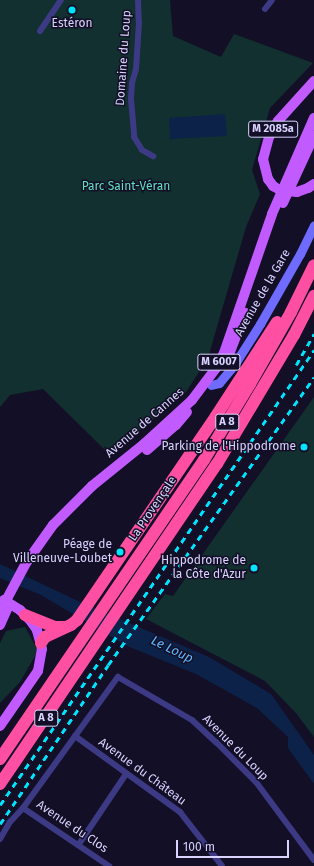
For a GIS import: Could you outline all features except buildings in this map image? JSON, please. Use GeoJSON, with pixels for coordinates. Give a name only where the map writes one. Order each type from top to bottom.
{"type":"FeatureCollection","features":[{"type":"Feature","properties":{"kind":"highway"},"geometry":{"type":"LineString","coordinates":[[41,643],[49,634],[68,627],[77,620],[254,358],[314,260]]}},
{"type":"Feature","properties":{"kind":"highway","name":"La Provençale"},"geometry":{"type":"LineString","coordinates":[[0,759],[204,460],[246,391],[291,312],[314,265]]}},
{"type":"Feature","properties":{"kind":"highway","name":"A 8"},"geometry":{"type":"LineString","coordinates":[[0,784],[140,580],[217,464],[294,335],[314,296]]}},
{"type":"Feature","properties":{"kind":"highway"},"geometry":{"type":"LineString","coordinates":[[26,615],[54,627],[68,627]]}},
{"type":"Feature","properties":{"kind":"main road","name":"M 2085a"},"geometry":{"type":"LineString","coordinates":[[314,81],[278,121],[267,142],[263,155],[263,166],[268,179],[275,188],[284,192],[297,192],[314,184]]}},
{"type":"Feature","properties":{"kind":"main road","name":"Avenue de Cannes"},"geometry":{"type":"LineString","coordinates":[[0,625],[3,610],[20,578],[53,525],[72,504],[144,444],[192,400],[216,368],[224,353],[272,214],[314,118]]}},
{"type":"Feature","properties":{"kind":"main road","name":"Avenue de Cannes"},"geometry":{"type":"LineString","coordinates":[[39,548],[75,509],[176,425],[211,386],[236,340],[277,217],[314,136]]}},
{"type":"Feature","properties":{"kind":"main road","name":"Avenue de la Gare"},"geometry":{"type":"LineString","coordinates":[[211,386],[219,383],[242,353],[300,254],[314,225]]}},
{"type":"Feature","properties":{"kind":"main road"},"geometry":{"type":"LineString","coordinates":[[0,598],[26,615],[37,630],[41,643],[42,654],[38,671],[1,726]]}},
{"type":"Feature","properties":{"kind":"street"},"geometry":{"type":"LineString","coordinates":[[40,31],[62,0]]}},
{"type":"Feature","properties":{"kind":"street","name":"Domaine du Loup"},"geometry":{"type":"LineString","coordinates":[[138,0],[139,23],[131,99],[134,137],[142,150],[153,156]]}},
{"type":"Feature","properties":{"kind":"street"},"geometry":{"type":"LineString","coordinates":[[265,9],[272,0]]}},
{"type":"Feature","properties":{"kind":"street","name":"Avenue du Loup"},"geometry":{"type":"LineString","coordinates":[[75,736],[118,677],[192,720],[216,742],[256,782],[314,860]]}},
{"type":"Feature","properties":{"kind":"street"},"geometry":{"type":"LineString","coordinates":[[0,839],[10,822],[23,808],[75,736]]}},
{"type":"Feature","properties":{"kind":"street","name":"Avenue du Château"},"geometry":{"type":"LineString","coordinates":[[75,736],[180,812],[222,866]]}},
{"type":"Feature","properties":{"kind":"street"},"geometry":{"type":"LineString","coordinates":[[79,844],[126,774]]}},
{"type":"Feature","properties":{"kind":"street","name":"Avenue du Clos"},"geometry":{"type":"LineString","coordinates":[[23,808],[79,844],[109,866]]}},
{"type":"Feature","properties":{"kind":"green space","name":"Parc Saint-Véran"},"geometry":{"type":"Polygon","coordinates":[[[0,0],[170,0],[173,36],[221,57],[234,34],[313,63],[270,108],[252,170],[260,194],[246,227],[208,358],[186,392],[110,455],[43,389],[10,395],[0,407],[0,0]]]}},
{"type":"Feature","properties":{"kind":"green space","name":"Hippodrome de la Côte d'Azur"},"geometry":{"type":"Polygon","coordinates":[[[314,397],[314,737],[296,713],[265,681],[146,619],[165,594],[173,596],[314,397]]]}},
{"type":"Feature","properties":{"kind":"green space"},"geometry":{"type":"Polygon","coordinates":[[[25,627],[37,649],[35,656],[20,682],[0,703],[0,643],[6,631],[25,627]]]}},
{"type":"Feature","properties":{"kind":"water"},"geometry":{"type":"Polygon","coordinates":[[[225,114],[227,136],[170,139],[169,118],[225,114]]]}},
{"type":"Feature","properties":{"kind":"water","name":"Le Loup"},"geometry":{"type":"Polygon","coordinates":[[[0,564],[80,602],[209,657],[271,694],[314,755],[314,784],[288,748],[288,737],[257,708],[196,674],[127,646],[41,595],[0,578],[0,564]]]}},
{"type":"Feature","properties":{"kind":"railway"},"geometry":{"type":"LineString","coordinates":[[296,365],[314,334]]}},
{"type":"Feature","properties":{"kind":"railway"},"geometry":{"type":"LineString","coordinates":[[0,805],[314,350]]}},
{"type":"Feature","properties":{"kind":"railway"},"geometry":{"type":"LineString","coordinates":[[0,824],[108,665],[314,377]]}},
{"type":"Feature","properties":{"kind":"place","name":"Estéron"},"geometry":{"type":"Point","coordinates":[72,10]}},
{"type":"Feature","properties":{"kind":"place","name":"Parking de l'Hippodrome"},"geometry":{"type":"Point","coordinates":[304,447]}},
{"type":"Feature","properties":{"kind":"place","name":"Péage de Villeneuve-Loubet"},"geometry":{"type":"Point","coordinates":[120,552]}},
{"type":"Feature","properties":{"kind":"place","name":"Hippodrome de la Côte d'Azur"},"geometry":{"type":"Point","coordinates":[254,568]}}]}
